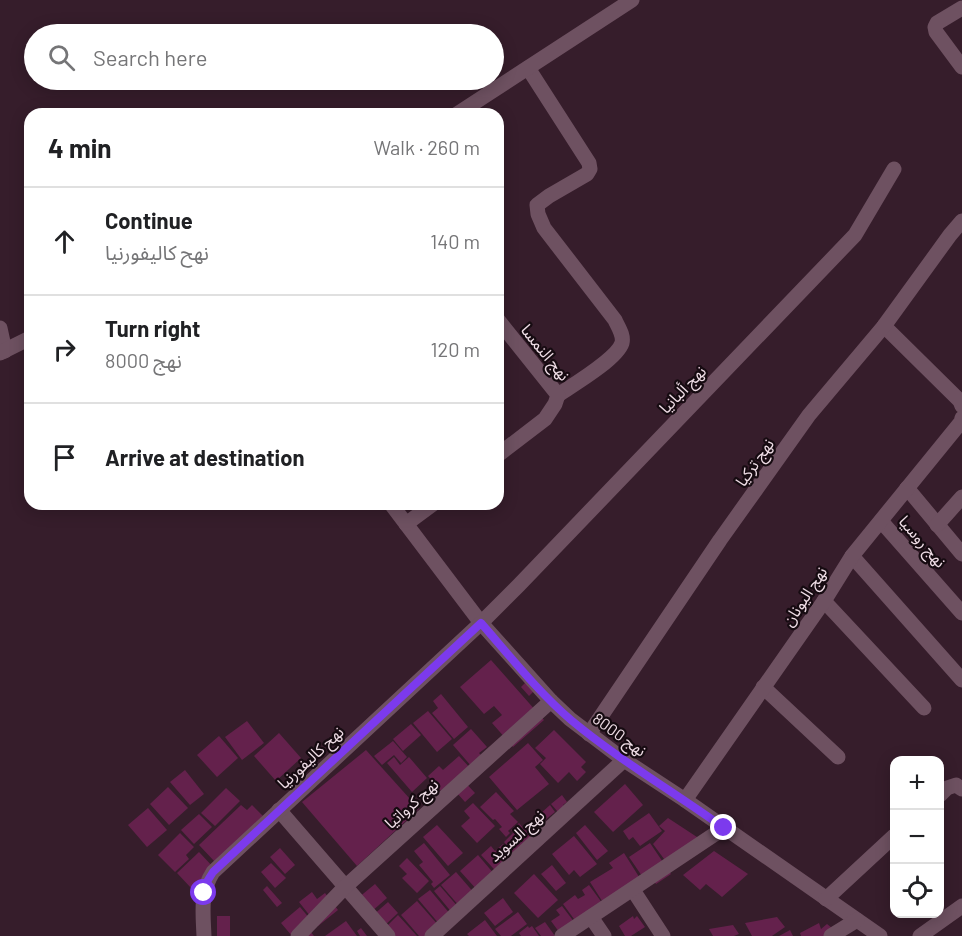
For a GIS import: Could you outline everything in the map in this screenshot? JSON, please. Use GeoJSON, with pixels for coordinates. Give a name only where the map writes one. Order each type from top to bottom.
{"type":"FeatureCollection","features":[{"type":"Feature","properties":{"kind":"street"},"geometry":{"type":"LineString","coordinates":[[504,84],[632,0]]}},
{"type":"Feature","properties":{"kind":"street"},"geometry":{"type":"LineString","coordinates":[[962,8],[937,23],[935,27],[936,32],[962,67]]}},
{"type":"Feature","properties":{"kind":"street"},"geometry":{"type":"LineString","coordinates":[[528,68],[589,162],[590,169],[587,174],[537,205],[538,214],[544,228],[615,320],[621,332],[622,343],[614,355],[558,395]]}},
{"type":"Feature","properties":{"kind":"street"},"geometry":{"type":"LineString","coordinates":[[467,108],[495,90]]}},
{"type":"Feature","properties":{"kind":"street","name":"نهج ألبانيا"},"geometry":{"type":"LineString","coordinates":[[481,623],[836,256],[855,235],[894,169]]}},
{"type":"Feature","properties":{"kind":"street","name":"نهج تركيا"},"geometry":{"type":"LineString","coordinates":[[589,734],[720,540],[809,416],[884,326],[962,221]]}},
{"type":"Feature","properties":{"kind":"street"},"geometry":{"type":"LineString","coordinates":[[884,326],[960,401],[962,406]]}},
{"type":"Feature","properties":{"kind":"street"},"geometry":{"type":"LineString","coordinates":[[0,328],[2,352],[24,341]]}},
{"type":"Feature","properties":{"kind":"street","name":"نهج النمسا"},"geometry":{"type":"LineString","coordinates":[[504,339],[558,395],[545,419],[504,450]]}},
{"type":"Feature","properties":{"kind":"street","name":"نهج اليونان"},"geometry":{"type":"LineString","coordinates":[[685,800],[825,601],[852,556],[962,418]]}},
{"type":"Feature","properties":{"kind":"street"},"geometry":{"type":"LineString","coordinates":[[907,488],[962,554]]}},
{"type":"Feature","properties":{"kind":"street"},"geometry":{"type":"LineString","coordinates":[[937,525],[962,497]]}},
{"type":"Feature","properties":{"kind":"street","name":"نهج 8000"},"geometry":{"type":"LineString","coordinates":[[396,510],[481,623],[570,719],[624,760],[880,936]]}},
{"type":"Feature","properties":{"kind":"street"},"geometry":{"type":"LineString","coordinates":[[406,524],[425,510]]}},
{"type":"Feature","properties":{"kind":"street","name":"نهج روسيا"},"geometry":{"type":"LineString","coordinates":[[881,521],[962,613]]}},
{"type":"Feature","properties":{"kind":"street"},"geometry":{"type":"LineString","coordinates":[[852,556],[962,680]]}},
{"type":"Feature","properties":{"kind":"street"},"geometry":{"type":"LineString","coordinates":[[825,601],[924,708]]}},
{"type":"Feature","properties":{"kind":"street","name":"نهح كاليفورنيا"},"geometry":{"type":"LineString","coordinates":[[204,936],[204,893],[213,872],[481,623]]}},
{"type":"Feature","properties":{"kind":"street"},"geometry":{"type":"LineString","coordinates":[[763,687],[838,757]]}},
{"type":"Feature","properties":{"kind":"street","name":"نهج كرواتيا"},"geometry":{"type":"LineString","coordinates":[[298,936],[345,887],[551,700]]}},
{"type":"Feature","properties":{"kind":"street","name":"نهج السويد"},"geometry":{"type":"LineString","coordinates":[[432,936],[624,760]]}},
{"type":"Feature","properties":{"kind":"street"},"geometry":{"type":"LineString","coordinates":[[944,791],[956,785],[962,789]]}},
{"type":"Feature","properties":{"kind":"street"},"geometry":{"type":"LineString","coordinates":[[279,810],[388,936]]}},
{"type":"Feature","properties":{"kind":"street"},"geometry":{"type":"LineString","coordinates":[[562,936],[724,828]]}},
{"type":"Feature","properties":{"kind":"street"},"geometry":{"type":"LineString","coordinates":[[826,899],[890,840]]}},
{"type":"Feature","properties":{"kind":"street"},"geometry":{"type":"LineString","coordinates":[[633,890],[663,936]]}},
{"type":"Feature","properties":{"kind":"street"},"geometry":{"type":"LineString","coordinates":[[920,936],[962,906]]}},
{"type":"Feature","properties":{"kind":"street"},"geometry":{"type":"LineString","coordinates":[[591,917],[604,936]]}},
{"type":"Feature","properties":{"kind":"street"},"geometry":{"type":"LineString","coordinates":[[831,936],[857,920]]}},
{"type":"Feature","properties":{"kind":"building"},"geometry":{"type":"Polygon","coordinates":[[[491,660],[544,720],[513,747],[492,723],[502,715],[494,706],[484,714],[460,687],[491,660]]]}},
{"type":"Feature","properties":{"kind":"building"},"geometry":{"type":"Polygon","coordinates":[[[527,681],[535,690],[529,696],[521,687],[527,681]]]}},
{"type":"Feature","properties":{"kind":"building"},"geometry":{"type":"Polygon","coordinates":[[[441,694],[468,727],[454,739],[432,713],[438,708],[433,701],[441,694]]]}},
{"type":"Feature","properties":{"kind":"building"},"geometry":{"type":"Polygon","coordinates":[[[428,711],[452,739],[437,752],[413,723],[428,711]]]}},
{"type":"Feature","properties":{"kind":"building"},"geometry":{"type":"Polygon","coordinates":[[[247,721],[264,743],[242,760],[225,737],[247,721]]]}},
{"type":"Feature","properties":{"kind":"building"},"geometry":{"type":"Polygon","coordinates":[[[411,724],[421,735],[403,751],[393,739],[411,724]]]}},
{"type":"Feature","properties":{"kind":"building"},"geometry":{"type":"Polygon","coordinates":[[[471,729],[487,747],[479,753],[489,764],[478,774],[453,745],[471,729]]]}},
{"type":"Feature","properties":{"kind":"building"},"geometry":{"type":"Polygon","coordinates":[[[554,730],[586,762],[581,767],[586,772],[577,781],[569,772],[558,783],[540,764],[546,758],[535,748],[554,730]]]}},
{"type":"Feature","properties":{"kind":"building"},"geometry":{"type":"Polygon","coordinates":[[[279,733],[301,758],[276,781],[254,756],[279,733]]]}},
{"type":"Feature","properties":{"kind":"building"},"geometry":{"type":"Polygon","coordinates":[[[219,736],[238,758],[217,777],[197,755],[219,736]]]}},
{"type":"Feature","properties":{"kind":"building"},"geometry":{"type":"Polygon","coordinates":[[[393,741],[407,757],[401,763],[394,755],[382,765],[374,756],[393,741]]]}},
{"type":"Feature","properties":{"kind":"building"},"geometry":{"type":"Polygon","coordinates":[[[528,743],[543,760],[535,767],[549,784],[517,810],[489,777],[528,743]]]}},
{"type":"Feature","properties":{"kind":"building"},"geometry":{"type":"Polygon","coordinates":[[[366,750],[419,809],[357,866],[302,802],[366,750]]]}},
{"type":"Feature","properties":{"kind":"building"},"geometry":{"type":"Polygon","coordinates":[[[459,756],[471,769],[461,778],[475,793],[465,802],[457,793],[449,800],[428,776],[439,766],[443,770],[459,756]]]}},
{"type":"Feature","properties":{"kind":"building"},"geometry":{"type":"Polygon","coordinates":[[[394,757],[400,765],[409,757],[427,778],[412,792],[387,763],[394,757]]]}},
{"type":"Feature","properties":{"kind":"building"},"geometry":{"type":"Polygon","coordinates":[[[185,770],[204,794],[190,805],[170,782],[185,770]]]}},
{"type":"Feature","properties":{"kind":"building"},"geometry":{"type":"Polygon","coordinates":[[[625,784],[643,805],[613,832],[594,812],[625,784]]]}},
{"type":"Feature","properties":{"kind":"building"},"geometry":{"type":"Polygon","coordinates":[[[168,787],[188,808],[169,825],[150,804],[168,787]]]}},
{"type":"Feature","properties":{"kind":"building"},"geometry":{"type":"Polygon","coordinates":[[[226,788],[240,801],[215,826],[201,813],[226,788]]]}},
{"type":"Feature","properties":{"kind":"building"},"geometry":{"type":"Polygon","coordinates":[[[496,792],[514,811],[510,814],[518,822],[508,831],[510,833],[506,837],[499,829],[502,827],[480,807],[496,792]]]}},
{"type":"Feature","properties":{"kind":"building"},"geometry":{"type":"Polygon","coordinates":[[[562,795],[567,802],[563,805],[572,816],[558,812],[551,804],[562,795]]]}},
{"type":"Feature","properties":{"kind":"building"},"geometry":{"type":"Polygon","coordinates":[[[473,803],[495,826],[477,843],[461,826],[470,818],[464,811],[473,803]]]}},
{"type":"Feature","properties":{"kind":"building"},"geometry":{"type":"Polygon","coordinates":[[[241,805],[247,810],[252,805],[263,816],[215,862],[199,845],[241,805]]]}},
{"type":"Feature","properties":{"kind":"building"},"geometry":{"type":"Polygon","coordinates":[[[550,805],[555,812],[545,820],[540,814],[550,805]]]}},
{"type":"Feature","properties":{"kind":"building"},"geometry":{"type":"Polygon","coordinates":[[[148,808],[167,830],[147,847],[128,825],[148,808]]]}},
{"type":"Feature","properties":{"kind":"building"},"geometry":{"type":"Polygon","coordinates":[[[649,813],[662,831],[640,846],[633,837],[629,840],[623,831],[649,813]]]}},
{"type":"Feature","properties":{"kind":"building"},"geometry":{"type":"Polygon","coordinates":[[[199,814],[212,827],[194,844],[181,830],[199,814]]]}},
{"type":"Feature","properties":{"kind":"building"},"geometry":{"type":"Polygon","coordinates":[[[540,816],[545,822],[544,838],[531,824],[540,816]]]}},
{"type":"Feature","properties":{"kind":"building"},"geometry":{"type":"Polygon","coordinates":[[[668,818],[700,839],[667,863],[653,844],[665,831],[659,826],[668,818]]]}},
{"type":"Feature","properties":{"kind":"building"},"geometry":{"type":"Polygon","coordinates":[[[519,823],[524,829],[528,825],[544,843],[522,863],[504,842],[513,833],[511,830],[519,823]]]}},
{"type":"Feature","properties":{"kind":"building"},"geometry":{"type":"Polygon","coordinates":[[[437,825],[463,853],[448,866],[423,837],[437,825]]]}},
{"type":"Feature","properties":{"kind":"building"},"geometry":{"type":"Polygon","coordinates":[[[585,825],[608,851],[597,860],[576,833],[585,825]]]}},
{"type":"Feature","properties":{"kind":"building"},"geometry":{"type":"Polygon","coordinates":[[[180,833],[194,847],[186,855],[189,859],[175,872],[158,855],[180,833]]]}},
{"type":"Feature","properties":{"kind":"building"},"geometry":{"type":"Polygon","coordinates":[[[574,836],[597,864],[580,877],[574,870],[569,875],[552,854],[574,836]]]}},
{"type":"Feature","properties":{"kind":"building"},"geometry":{"type":"Polygon","coordinates":[[[424,843],[450,875],[434,888],[431,884],[433,882],[419,865],[423,862],[414,851],[424,843]]]}},
{"type":"Feature","properties":{"kind":"building"},"geometry":{"type":"Polygon","coordinates":[[[650,843],[671,874],[656,884],[650,875],[644,879],[629,857],[650,843]]]}},
{"type":"Feature","properties":{"kind":"building"},"geometry":{"type":"Polygon","coordinates":[[[503,844],[520,864],[503,879],[481,855],[491,846],[495,851],[503,844]]]}},
{"type":"Feature","properties":{"kind":"building"},"geometry":{"type":"Polygon","coordinates":[[[280,848],[295,865],[285,874],[270,857],[280,848]]]}},
{"type":"Feature","properties":{"kind":"building"},"geometry":{"type":"Polygon","coordinates":[[[714,851],[748,874],[722,897],[706,884],[700,890],[683,875],[714,851]]]}},
{"type":"Feature","properties":{"kind":"building"},"geometry":{"type":"Polygon","coordinates":[[[199,852],[214,868],[192,889],[177,873],[199,852]]]}},
{"type":"Feature","properties":{"kind":"building"},"geometry":{"type":"Polygon","coordinates":[[[624,853],[641,880],[604,904],[590,882],[613,868],[609,863],[624,853]]]}},
{"type":"Feature","properties":{"kind":"building"},"geometry":{"type":"Polygon","coordinates":[[[478,855],[495,875],[478,891],[460,871],[478,855]]]}},
{"type":"Feature","properties":{"kind":"building"},"geometry":{"type":"Polygon","coordinates":[[[407,858],[429,881],[417,893],[402,878],[407,874],[399,866],[407,858]]]}},
{"type":"Feature","properties":{"kind":"building"},"geometry":{"type":"Polygon","coordinates":[[[271,863],[286,878],[275,888],[261,872],[271,863]]]}},
{"type":"Feature","properties":{"kind":"building"},"geometry":{"type":"Polygon","coordinates":[[[552,865],[566,883],[556,891],[541,874],[552,865]]]}},
{"type":"Feature","properties":{"kind":"building"},"geometry":{"type":"Polygon","coordinates":[[[456,872],[475,894],[460,907],[441,885],[456,872]]]}},
{"type":"Feature","properties":{"kind":"building"},"geometry":{"type":"Polygon","coordinates":[[[534,874],[558,900],[538,918],[514,893],[534,874]]]}},
{"type":"Feature","properties":{"kind":"building"},"geometry":{"type":"Polygon","coordinates":[[[375,884],[387,898],[371,912],[358,898],[375,884]]]}},
{"type":"Feature","properties":{"kind":"building"},"geometry":{"type":"Polygon","coordinates":[[[589,885],[608,911],[582,930],[563,904],[575,895],[578,899],[585,895],[582,890],[589,885]]]}},
{"type":"Feature","properties":{"kind":"building"},"geometry":{"type":"Polygon","coordinates":[[[267,886],[282,903],[277,907],[263,890],[267,886]]]}},
{"type":"Feature","properties":{"kind":"building"},"geometry":{"type":"Polygon","coordinates":[[[440,886],[459,908],[453,914],[434,891],[440,886]]]}},
{"type":"Feature","properties":{"kind":"building"},"geometry":{"type":"Polygon","coordinates":[[[430,890],[451,915],[440,925],[418,899],[430,890]]]}},
{"type":"Feature","properties":{"kind":"building"},"geometry":{"type":"Polygon","coordinates":[[[312,892],[317,899],[325,893],[338,910],[318,926],[299,902],[312,892]]]}},
{"type":"Feature","properties":{"kind":"building"},"geometry":{"type":"Polygon","coordinates":[[[503,898],[513,912],[495,926],[484,913],[503,898]]]}},
{"type":"Feature","properties":{"kind":"building"},"geometry":{"type":"Polygon","coordinates":[[[417,901],[439,926],[428,936],[419,936],[401,915],[417,901]]]}},
{"type":"Feature","properties":{"kind":"building"},"geometry":{"type":"Polygon","coordinates":[[[388,902],[398,913],[383,927],[372,916],[388,902]]]}},
{"type":"Feature","properties":{"kind":"building"},"geometry":{"type":"Polygon","coordinates":[[[562,906],[575,923],[562,936],[551,921],[560,915],[556,910],[562,906]]]}},
{"type":"Feature","properties":{"kind":"building"},"geometry":{"type":"Polygon","coordinates":[[[300,907],[316,926],[310,931],[314,936],[292,936],[281,923],[300,907]]]}},
{"type":"Feature","properties":{"kind":"building"},"geometry":{"type":"Polygon","coordinates":[[[518,912],[527,924],[511,936],[501,936],[495,929],[518,912]]]}},
{"type":"Feature","properties":{"kind":"building"},"geometry":{"type":"Polygon","coordinates":[[[398,915],[417,936],[391,936],[384,929],[398,915]]]}},
{"type":"Feature","properties":{"kind":"building"},"geometry":{"type":"Polygon","coordinates":[[[217,916],[230,916],[230,936],[217,936],[217,916]]]}},
{"type":"Feature","properties":{"kind":"building"},"geometry":{"type":"Polygon","coordinates":[[[633,916],[634,919],[637,916],[645,927],[631,936],[625,936],[619,926],[633,916]]]}},
{"type":"Feature","properties":{"kind":"building"},"geometry":{"type":"Polygon","coordinates":[[[777,917],[785,927],[772,936],[752,936],[745,923],[777,917]]]}},
{"type":"Feature","properties":{"kind":"building"},"geometry":{"type":"Polygon","coordinates":[[[485,920],[497,936],[469,936],[467,934],[485,920]]]}},
{"type":"Feature","properties":{"kind":"building"},"geometry":{"type":"Polygon","coordinates":[[[346,921],[357,936],[325,936],[346,921]]]}},
{"type":"Feature","properties":{"kind":"building"},"geometry":{"type":"Polygon","coordinates":[[[545,922],[555,936],[541,936],[535,928],[545,922]]]}},
{"type":"Feature","properties":{"kind":"building"},"geometry":{"type":"Polygon","coordinates":[[[819,923],[821,929],[827,924],[842,936],[801,936],[800,933],[819,923]]]}},
{"type":"Feature","properties":{"kind":"building"},"geometry":{"type":"Polygon","coordinates":[[[733,925],[739,934],[734,936],[713,936],[709,929],[733,925]]]}},
{"type":"Feature","properties":{"kind":"building"},"geometry":{"type":"Polygon","coordinates":[[[528,926],[529,928],[532,926],[539,936],[521,936],[519,933],[528,926]]]}},
{"type":"Feature","properties":{"kind":"building"},"geometry":{"type":"Polygon","coordinates":[[[361,928],[367,936],[360,936],[357,931],[361,928]]]}},
{"type":"Feature","properties":{"kind":"building"},"geometry":{"type":"Polygon","coordinates":[[[790,930],[793,936],[779,936],[790,930]]]}},
{"type":"Feature","properties":{"kind":"route"},"geometry":{"type":"LineString","coordinates":[[204,893],[213,872],[481,623],[570,719],[624,760],[724,828]]}}]}
